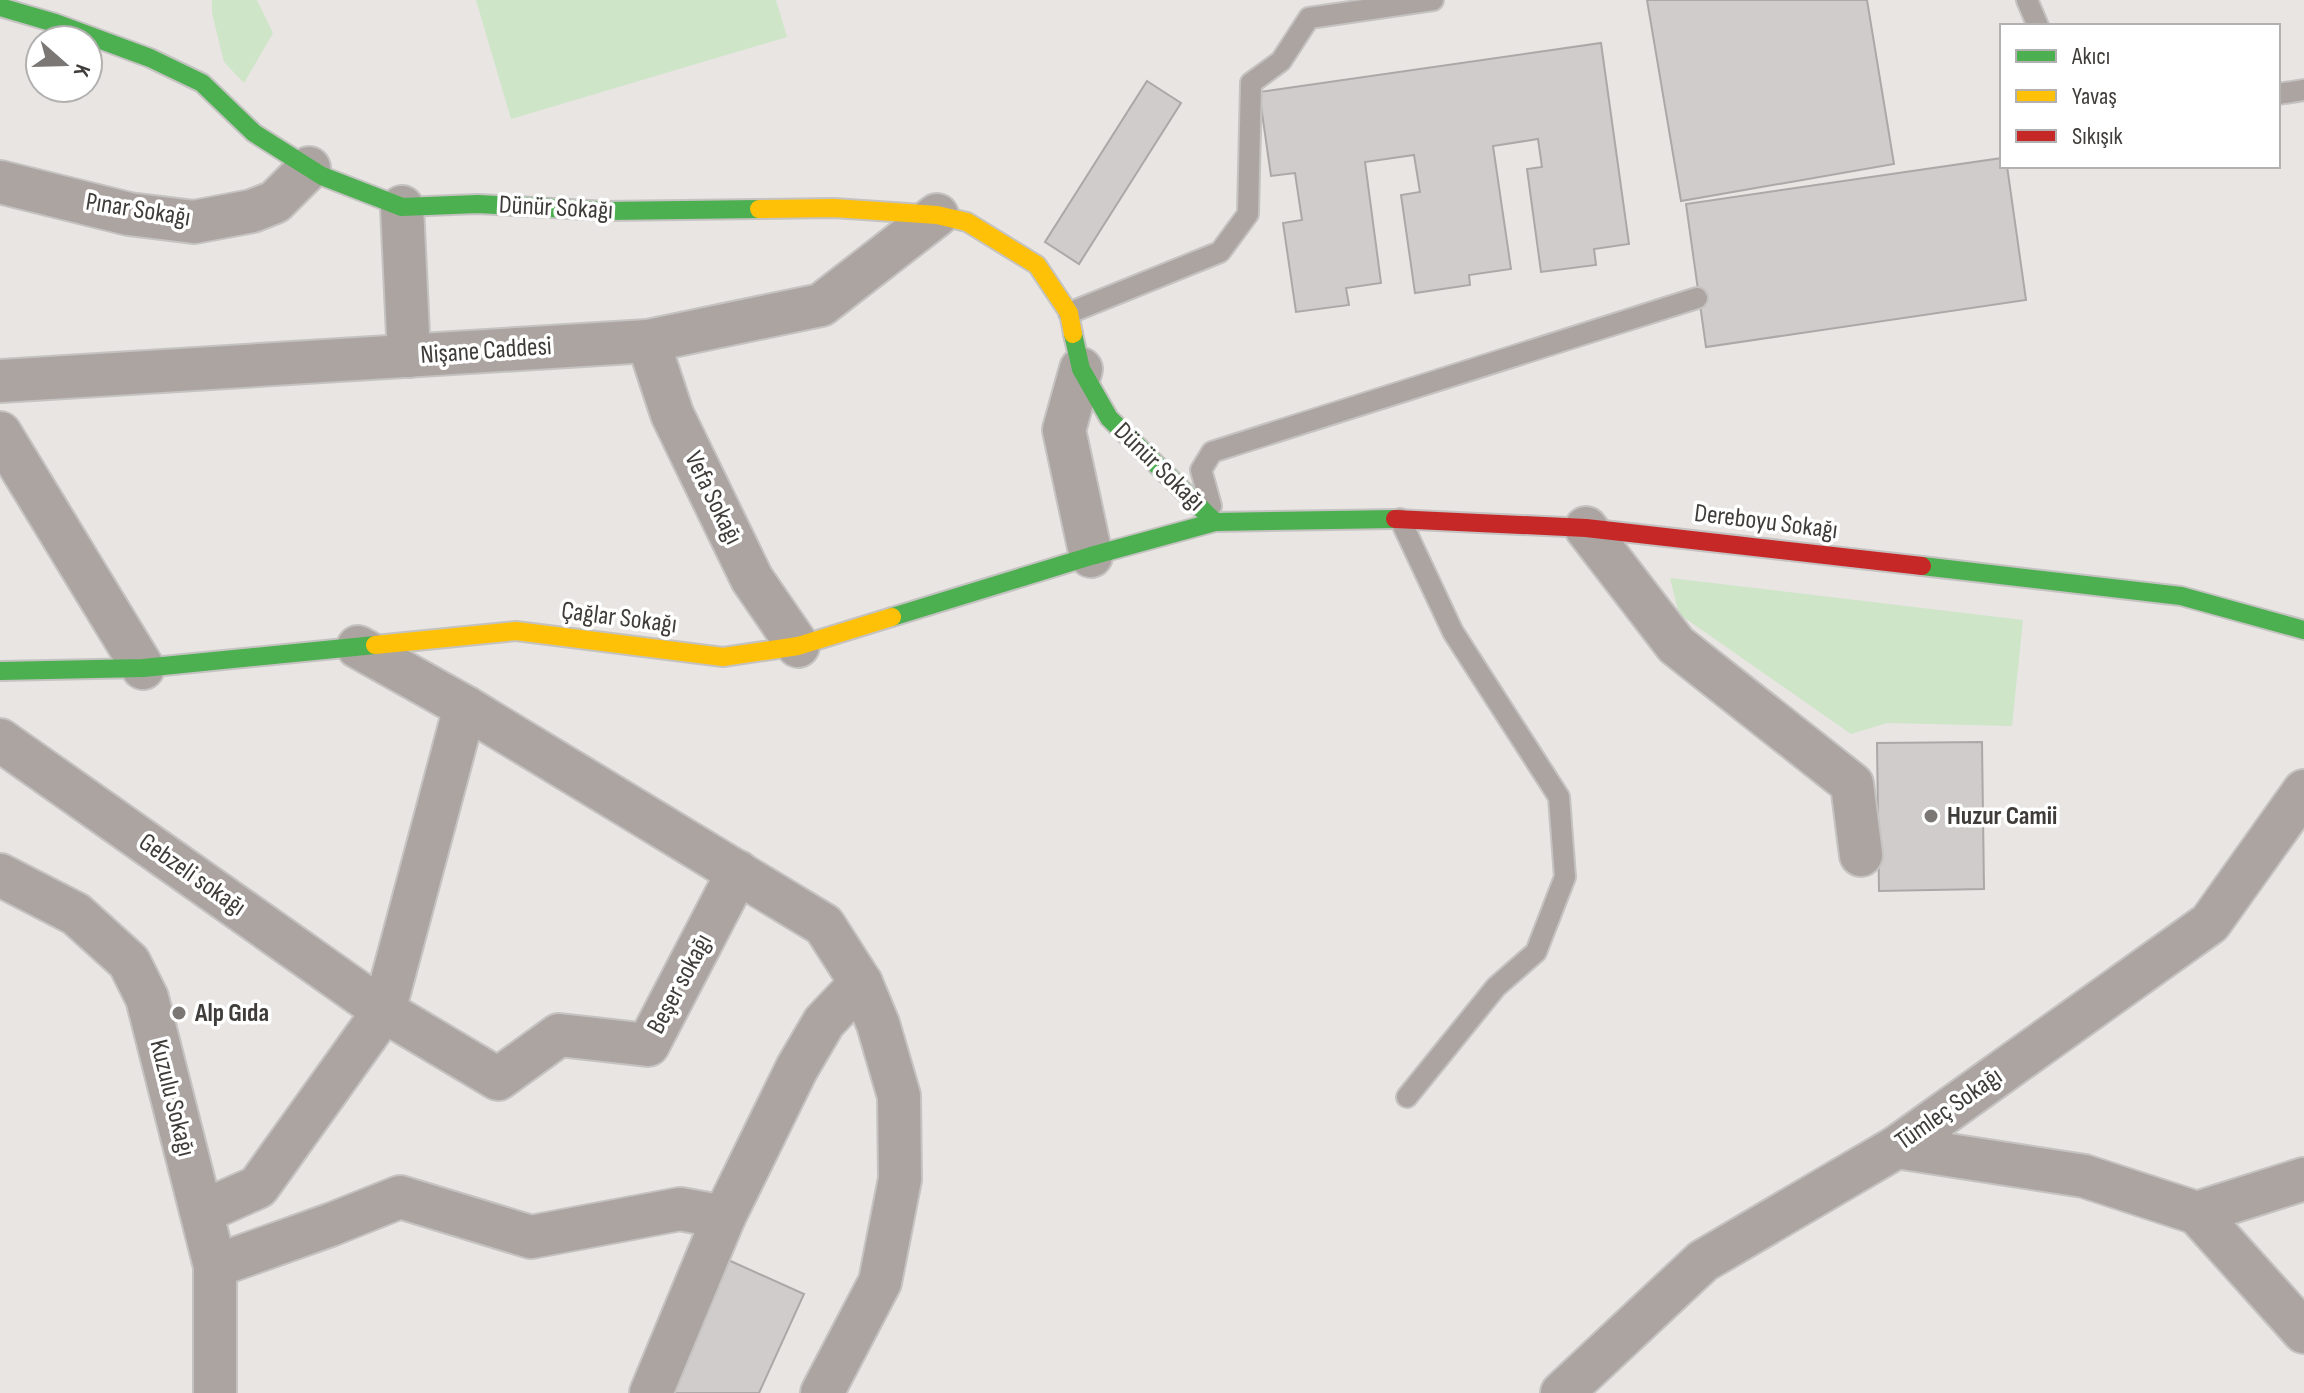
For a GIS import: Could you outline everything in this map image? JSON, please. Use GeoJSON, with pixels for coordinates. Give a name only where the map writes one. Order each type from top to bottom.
{"type":"FeatureCollection","features":[{"type":"Feature","properties":{"kind":"street","name":"Dünür Sokağı"},"geometry":{"type":"LineString","coordinates":[[0,7],[45,11],[202,83],[254,133],[309,168],[402,207],[478,204],[607,211],[834,208],[937,215],[967,222],[1037,265],[1069,313],[1081,369],[1109,418],[1215,522]]}},
{"type":"Feature","properties":{"kind":"street","name":"Pınar Sokağı"},"geometry":{"type":"LineString","coordinates":[[0,182],[129,214],[194,222],[252,211],[275,202],[309,168]]}},
{"type":"Feature","properties":{"kind":"street"},"geometry":{"type":"LineString","coordinates":[[402,207],[409,356]]}},
{"type":"Feature","properties":{"kind":"street","name":"Nişane Caddesi"},"geometry":{"type":"LineString","coordinates":[[0,381],[648,341],[821,305],[937,215]]}},
{"type":"Feature","properties":{"kind":"street","name":"Vefa Sokağı"},"geometry":{"type":"LineString","coordinates":[[648,341],[672,414],[752,579],[798,646]]}},
{"type":"Feature","properties":{"kind":"street","name":"Dünür Sokağı"},"geometry":{"type":"LineString","coordinates":[[1081,369],[1064,430],[1091,556]]}},
{"type":"Feature","properties":{"kind":"street"},"geometry":{"type":"LineString","coordinates":[[0,433],[143,668]]}},
{"type":"Feature","properties":{"kind":"street","name":"Dereboyu Sokağı"},"geometry":{"type":"LineString","coordinates":[[1215,522],[1400,519],[1586,528],[2181,596],[2304,630]]}},
{"type":"Feature","properties":{"kind":"street","name":"Çağlar Sokağı"},"geometry":{"type":"LineString","coordinates":[[0,671],[143,668],[516,631],[723,657],[798,646],[1091,556],[1215,522]]}},
{"type":"Feature","properties":{"kind":"street"},"geometry":{"type":"LineString","coordinates":[[1586,528],[1676,645],[1852,784],[1861,855]]}},
{"type":"Feature","properties":{"kind":"street"},"geometry":{"type":"LineString","coordinates":[[358,647],[465,707],[824,925],[861,983],[878,1024],[899,1096],[900,1179],[880,1282],[822,1393]]}},
{"type":"Feature","properties":{"kind":"street"},"geometry":{"type":"LineString","coordinates":[[202,1212],[258,1187],[384,1011],[465,707]]}},
{"type":"Feature","properties":{"kind":"street","name":"Gebzeli sokağı"},"geometry":{"type":"LineString","coordinates":[[0,740],[384,1011]]}},
{"type":"Feature","properties":{"kind":"street","name":"Tümleç Sokağı"},"geometry":{"type":"LineString","coordinates":[[1562,1393],[1703,1261],[1897,1147],[2210,923],[2304,791]]}},
{"type":"Feature","properties":{"kind":"street","name":"Beşer sokağı"},"geometry":{"type":"LineString","coordinates":[[384,1011],[498,1079],[559,1035],[648,1045],[738,872]]}},
{"type":"Feature","properties":{"kind":"street","name":"Kuzulu Sokağı"},"geometry":{"type":"LineString","coordinates":[[0,875],[76,914],[129,962],[147,998],[215,1266],[215,1393]]}},
{"type":"Feature","properties":{"kind":"street"},"geometry":{"type":"LineString","coordinates":[[651,1393],[724,1217],[797,1068],[824,1022],[861,983]]}},
{"type":"Feature","properties":{"kind":"street"},"geometry":{"type":"LineString","coordinates":[[1897,1147],[2084,1176],[2197,1213],[2300,1321]]}},
{"type":"Feature","properties":{"kind":"street"},"geometry":{"type":"LineString","coordinates":[[2197,1213],[2304,1179]]}},
{"type":"Feature","properties":{"kind":"street"},"geometry":{"type":"LineString","coordinates":[[215,1266],[400,1197],[531,1237],[680,1209],[724,1217]]}},
{"type":"Feature","properties":{"kind":"lane"},"geometry":{"type":"LineString","coordinates":[[1069,313],[1220,252],[1248,214],[1251,83],[1281,61],[1309,18],[1433,0]]}},
{"type":"Feature","properties":{"kind":"lane"},"geometry":{"type":"LineString","coordinates":[[2027,0],[2037,24]]}},
{"type":"Feature","properties":{"kind":"lane"},"geometry":{"type":"LineString","coordinates":[[2280,94],[2304,90]]}},
{"type":"Feature","properties":{"kind":"lane"},"geometry":{"type":"LineString","coordinates":[[1215,522],[1201,470],[1212,452],[1697,298]]}},
{"type":"Feature","properties":{"kind":"lane"},"geometry":{"type":"LineString","coordinates":[[1400,519],[1453,632],[1559,797],[1565,877],[1536,952],[1496,987],[1407,1097]]}},
{"type":"Feature","properties":{"kind":"green space"},"geometry":{"type":"Polygon","coordinates":[[[212,0],[257,0],[273,33],[244,83],[224,62],[212,13],[212,0]]]}},
{"type":"Feature","properties":{"kind":"green space"},"geometry":{"type":"Polygon","coordinates":[[[476,0],[776,0],[787,37],[511,119],[476,0]]]}},
{"type":"Feature","properties":{"kind":"green space"},"geometry":{"type":"Polygon","coordinates":[[[1670,578],[2023,620],[2012,726],[1887,723],[1851,734],[1679,614],[1670,578]]]}},
{"type":"Feature","properties":{"kind":"building"},"geometry":{"type":"Polygon","coordinates":[[[1647,0],[1867,0],[1894,164],[1681,201],[1647,0]]]}},
{"type":"Feature","properties":{"kind":"building"},"geometry":{"type":"Polygon","coordinates":[[[1601,43],[1629,244],[1594,249],[1596,265],[1541,272],[1527,169],[1542,167],[1538,139],[1493,146],[1511,269],[1469,275],[1470,285],[1415,293],[1401,195],[1420,192],[1414,155],[1365,162],[1381,283],[1346,288],[1349,305],[1296,312],[1283,223],[1302,220],[1295,173],[1271,176],[1259,92],[1601,43]]]}},
{"type":"Feature","properties":{"kind":"building"},"geometry":{"type":"Polygon","coordinates":[[[1147,81],[1181,103],[1079,264],[1045,242],[1147,81]]]}},
{"type":"Feature","properties":{"kind":"building"},"geometry":{"type":"Polygon","coordinates":[[[2000,158],[2000,168],[2007,168],[2026,300],[1706,347],[1686,204],[2000,158]]]}},
{"type":"Feature","properties":{"kind":"building","name":"Huzur Camii"},"geometry":{"type":"Polygon","coordinates":[[[1982,742],[1984,889],[1879,891],[1877,743],[1982,742]]]}},
{"type":"Feature","properties":{"kind":"building"},"geometry":{"type":"Polygon","coordinates":[[[726,1259],[804,1294],[759,1393],[665,1393],[726,1259]]]}},
{"type":"Feature","properties":{"kind":"traffic: fast"},"geometry":{"type":"LineString","coordinates":[[0,7],[55,23],[150,58],[202,83],[254,133],[322,176],[402,207],[478,204],[607,211],[759,209]]}},
{"type":"Feature","properties":{"kind":"traffic: fast"},"geometry":{"type":"LineString","coordinates":[[1073,334],[1081,369],[1109,418],[1215,522]]}},
{"type":"Feature","properties":{"kind":"traffic: fast"},"geometry":{"type":"LineString","coordinates":[[892,617],[1215,522],[1395,519]]}},
{"type":"Feature","properties":{"kind":"traffic: fast"},"geometry":{"type":"LineString","coordinates":[[1922,566],[2181,596],[2304,630]]}},
{"type":"Feature","properties":{"kind":"traffic: fast"},"geometry":{"type":"LineString","coordinates":[[0,671],[143,668],[375,645]]}},
{"type":"Feature","properties":{"kind":"traffic: slow"},"geometry":{"type":"LineString","coordinates":[[759,209],[834,208],[937,215],[967,222],[1037,265],[1069,313],[1073,334]]}},
{"type":"Feature","properties":{"kind":"traffic: slow"},"geometry":{"type":"LineString","coordinates":[[375,645],[516,631],[723,657],[798,646],[892,617]]}},
{"type":"Feature","properties":{"kind":"traffic: jam"},"geometry":{"type":"LineString","coordinates":[[1395,519],[1586,528],[1922,566]]}},
{"type":"Feature","properties":{"kind":"place","name":"Huzur Camii"},"geometry":{"type":"Point","coordinates":[1931,816]}},
{"type":"Feature","properties":{"kind":"place","name":"Alp Gıda"},"geometry":{"type":"Point","coordinates":[179,1013]}}]}
